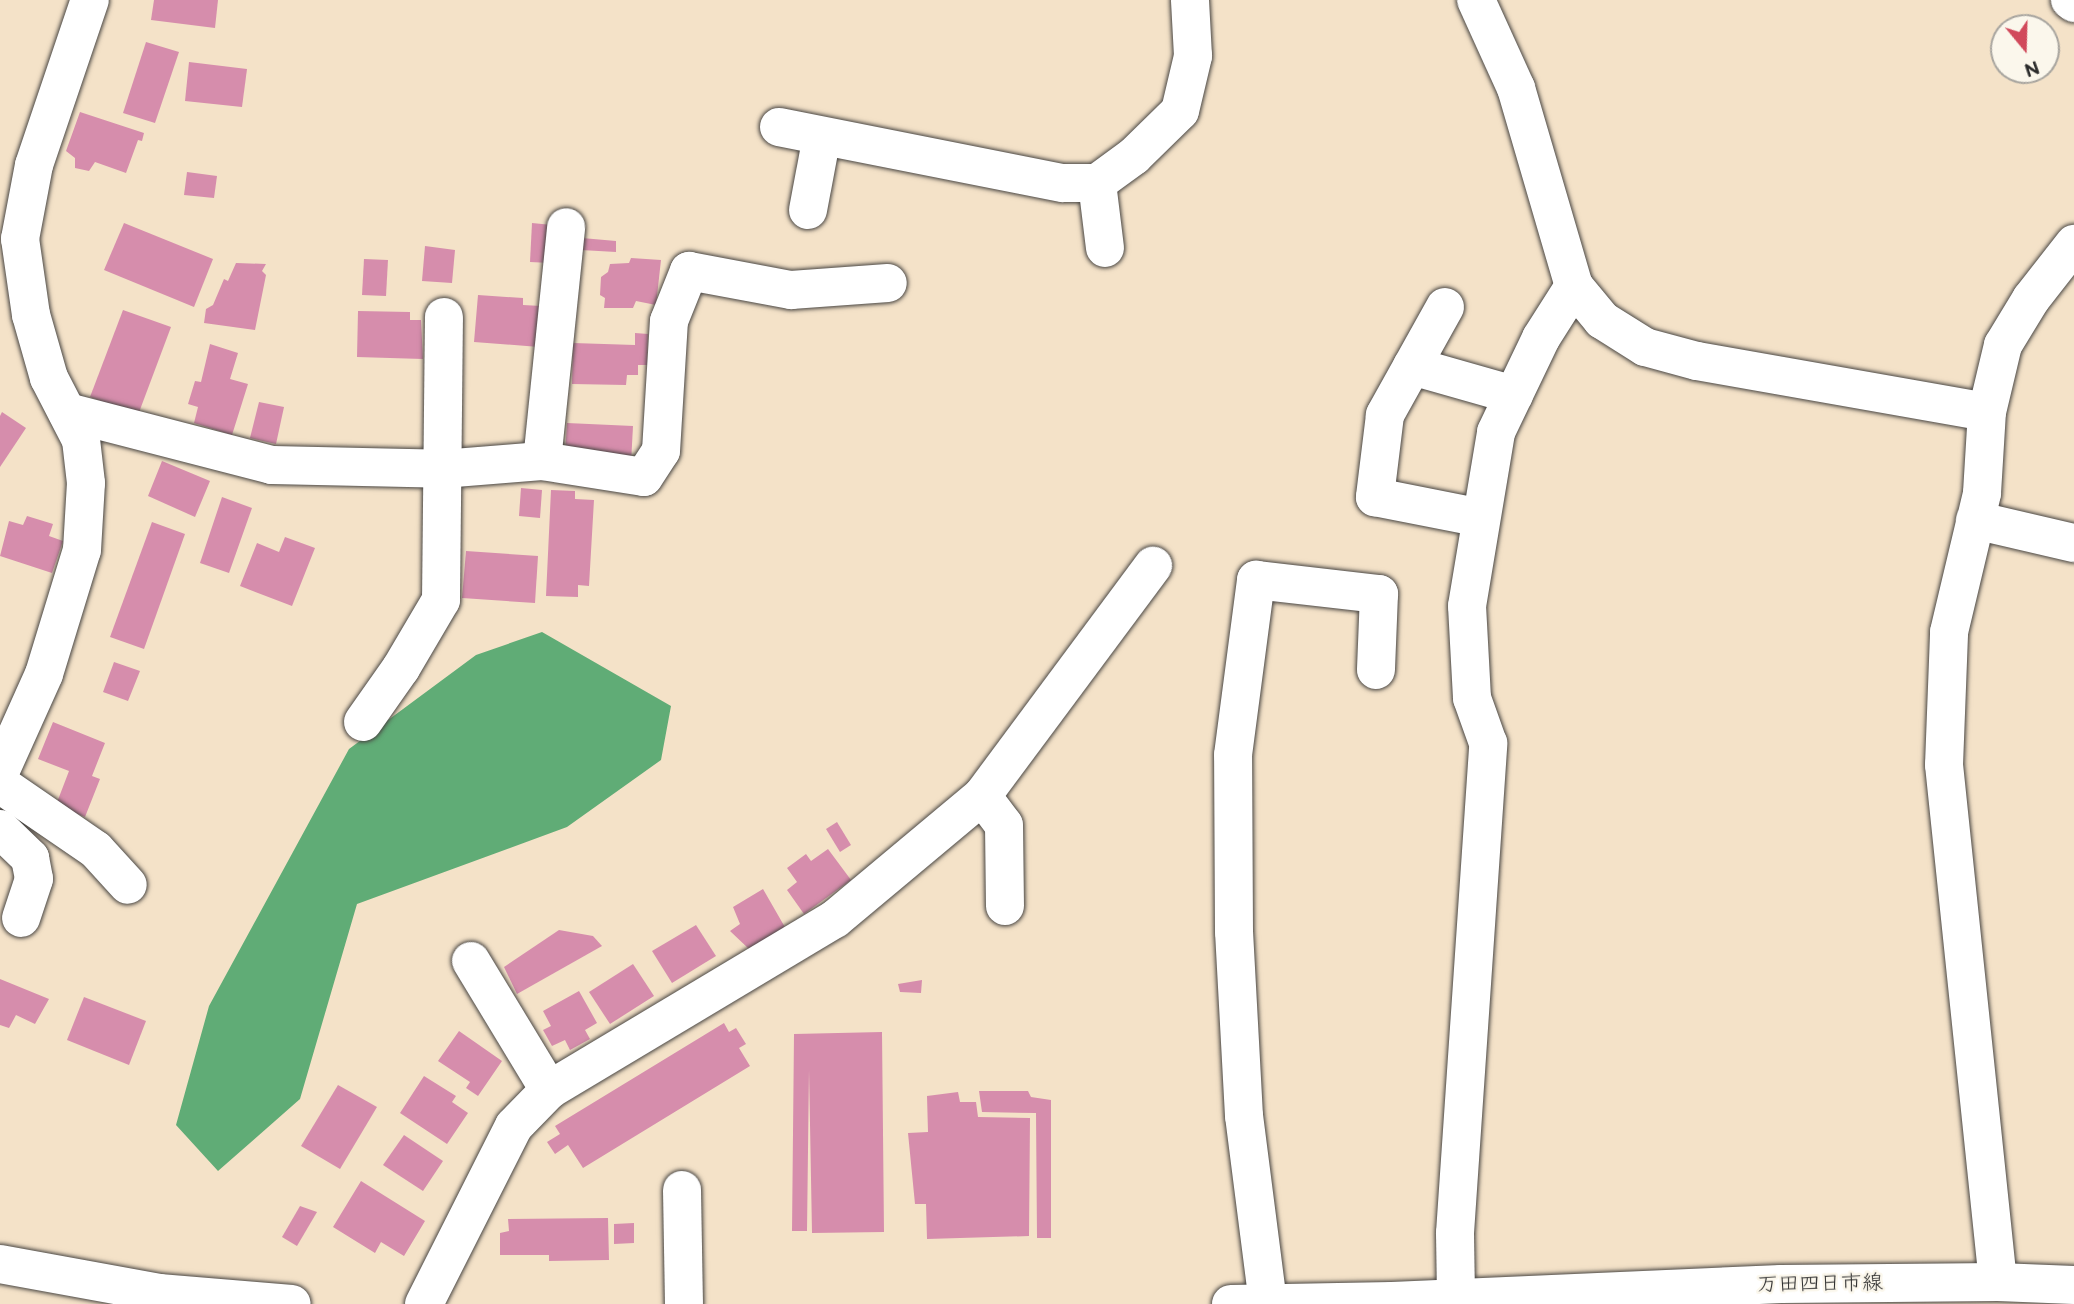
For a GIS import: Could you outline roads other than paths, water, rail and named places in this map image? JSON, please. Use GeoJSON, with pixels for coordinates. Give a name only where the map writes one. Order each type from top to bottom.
{"type":"FeatureCollection","features":[{"type":"Feature","properties":{"kind":"street"},"geometry":{"type":"LineString","coordinates":[[0,772],[44,674],[82,550],[86,483],[81,440],[49,378],[31,315],[20,239],[34,165],[90,0]]}},
{"type":"Feature","properties":{"kind":"street"},"geometry":{"type":"LineString","coordinates":[[779,128],[1063,183],[1097,183],[1134,156],[1180,111],[1193,56],[1190,0]]}},
{"type":"Feature","properties":{"kind":"street"},"geometry":{"type":"LineString","coordinates":[[1476,0],[1516,88],[1574,286],[1602,320],[1645,347],[1697,361],[1987,412]]}},
{"type":"Feature","properties":{"kind":"street"},"geometry":{"type":"LineString","coordinates":[[2070,0],[2074,3]]}},
{"type":"Feature","properties":{"kind":"street"},"geometry":{"type":"LineString","coordinates":[[808,211],[822,136]]}},
{"type":"Feature","properties":{"kind":"street"},"geometry":{"type":"LineString","coordinates":[[1097,183],[1105,248]]}},
{"type":"Feature","properties":{"kind":"street"},"geometry":{"type":"LineString","coordinates":[[542,461],[566,227]]}},
{"type":"Feature","properties":{"kind":"street"},"geometry":{"type":"LineString","coordinates":[[1998,1282],[1944,765],[1949,632],[1982,493],[1987,412],[2003,345],[2031,299],[2074,244]]}},
{"type":"Feature","properties":{"kind":"street"},"geometry":{"type":"LineString","coordinates":[[67,412],[272,465],[443,469],[542,461],[644,477],[661,451],[669,321],[688,271],[791,290],[888,283]]}},
{"type":"Feature","properties":{"kind":"street"},"geometry":{"type":"LineString","coordinates":[[1456,1297],[1455,1233],[1488,743],[1472,698],[1467,606],[1496,432],[1541,338],[1574,286]]}},
{"type":"Feature","properties":{"kind":"street"},"geometry":{"type":"LineString","coordinates":[[1445,307],[1385,415],[1375,497],[1481,518]]}},
{"type":"Feature","properties":{"kind":"street"},"geometry":{"type":"LineString","coordinates":[[363,722],[401,668],[441,600],[444,317]]}},
{"type":"Feature","properties":{"kind":"street"},"geometry":{"type":"LineString","coordinates":[[1412,366],[1514,395]]}},
{"type":"Feature","properties":{"kind":"street"},"geometry":{"type":"LineString","coordinates":[[1976,520],[2074,543]]}},
{"type":"Feature","properties":{"kind":"street"},"geometry":{"type":"LineString","coordinates":[[424,1304],[514,1126],[549,1090],[835,919],[982,796],[1153,566]]}},
{"type":"Feature","properties":{"kind":"street"},"geometry":{"type":"LineString","coordinates":[[1268,1303],[1244,1116],[1234,932],[1233,755],[1256,580],[1379,594],[1376,670]]}},
{"type":"Feature","properties":{"kind":"street"},"geometry":{"type":"LineString","coordinates":[[0,784],[96,850],[128,884]]}},
{"type":"Feature","properties":{"kind":"street"},"geometry":{"type":"LineString","coordinates":[[982,796],[1004,825],[1005,906]]}},
{"type":"Feature","properties":{"kind":"street"},"geometry":{"type":"LineString","coordinates":[[0,829],[30,858],[34,879],[22,918]]}},
{"type":"Feature","properties":{"kind":"street"},"geometry":{"type":"LineString","coordinates":[[471,961],[549,1090]]}},
{"type":"Feature","properties":{"kind":"street"},"geometry":{"type":"LineString","coordinates":[[682,1191],[684,1304]]}},
{"type":"Feature","properties":{"kind":"street"},"geometry":{"type":"LineString","coordinates":[[0,1264],[159,1299],[292,1304]]}},
{"type":"Feature","properties":{"kind":"street","name":"万田四日市線"},"geometry":{"type":"LineString","coordinates":[[1231,1304],[1456,1297],[1928,1293],[1998,1282],[2074,1285]]}}]}
